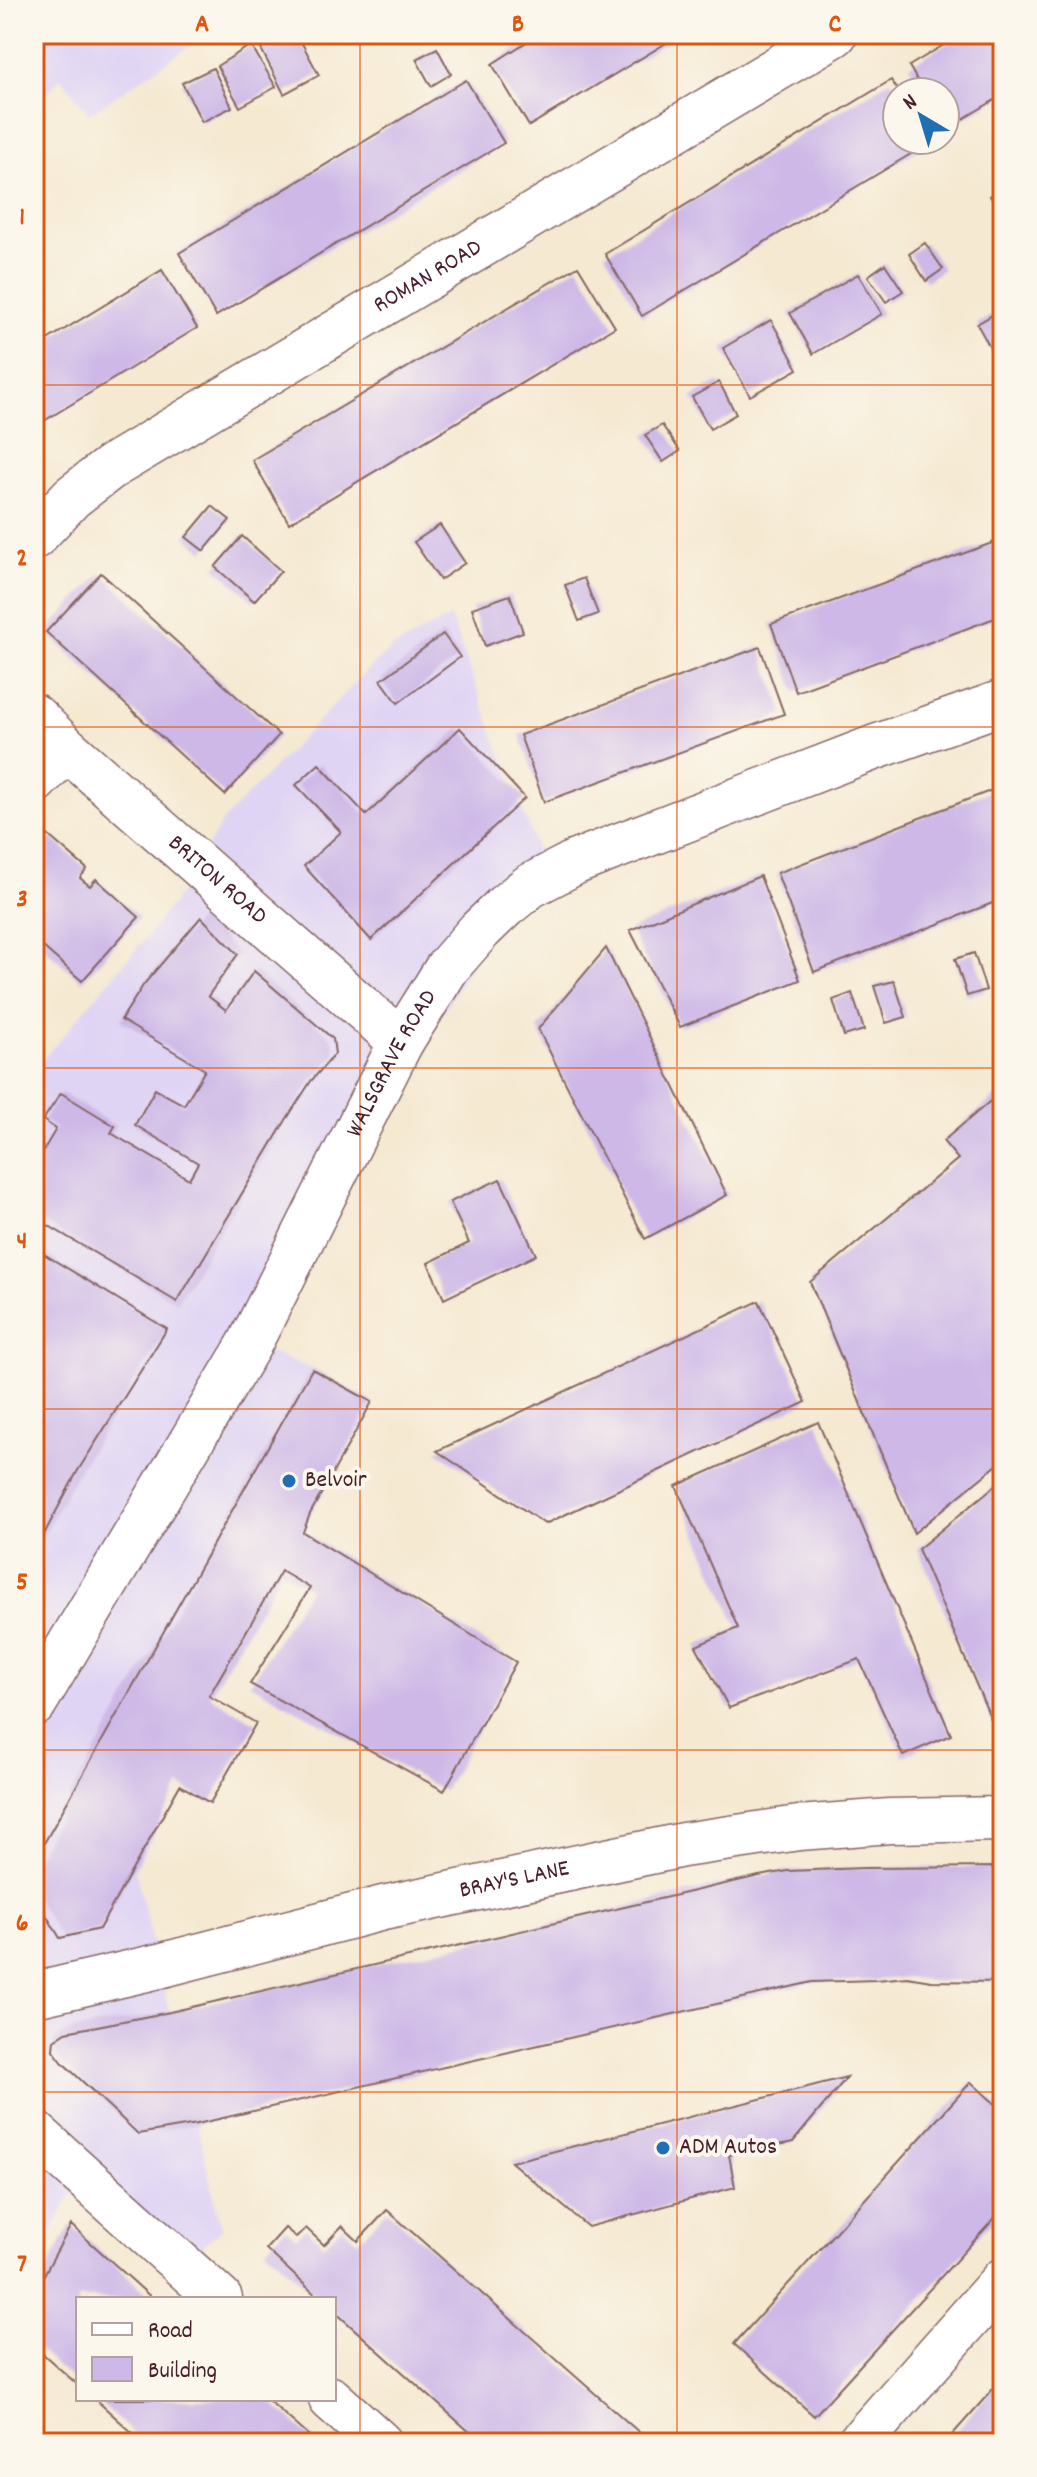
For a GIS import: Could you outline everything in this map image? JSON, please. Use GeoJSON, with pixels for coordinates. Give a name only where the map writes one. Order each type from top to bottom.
{"type":"FeatureCollection","features":[{"type":"Feature","properties":{"kind":"main road","name":"ROMAN ROAD"},"geometry":{"type":"LineString","coordinates":[[34,537],[72,497],[111,467],[835,34]]}},
{"type":"Feature","properties":{"kind":"main road","name":"WALSGRAVE ROAD"},"geometry":{"type":"LineString","coordinates":[[34,1704],[249,1345],[401,1042],[465,945],[505,906],[547,876],[612,847],[1003,702]]}},
{"type":"Feature","properties":{"kind":"main road","name":"BRITON ROAD"},"geometry":{"type":"LineString","coordinates":[[34,716],[67,749],[401,1042]]}},
{"type":"Feature","properties":{"kind":"main road"},"geometry":{"type":"LineString","coordinates":[[34,782],[67,749]]}},
{"type":"Feature","properties":{"kind":"main road","name":"BRAY'S LANE"},"geometry":{"type":"LineString","coordinates":[[34,1995],[383,1908],[683,1845],[844,1824],[1003,1819]]}},
{"type":"Feature","properties":{"kind":"main road"},"geometry":{"type":"LineString","coordinates":[[34,2132],[218,2297]]}},
{"type":"Feature","properties":{"kind":"main road"},"geometry":{"type":"LineString","coordinates":[[859,2443],[1003,2280]]}},
{"type":"Feature","properties":{"kind":"main road"},"geometry":{"type":"LineString","coordinates":[[333,2401],[380,2443]]}},
{"type":"Feature","properties":{"kind":"shaded area"},"geometry":{"type":"Polygon","coordinates":[[[34,34],[208,34],[89,114],[61,77],[34,108],[34,34]]]}},
{"type":"Feature","properties":{"kind":"shaded area"},"geometry":{"type":"Polygon","coordinates":[[[450,617],[547,876],[505,906],[250,1345],[312,1369],[372,1402],[374,1406],[310,1514],[303,1536],[209,1696],[256,1723],[210,1803],[179,1786],[135,1869],[222,2229],[180,2264],[82,2175],[34,2263],[34,1070],[180,893],[222,822],[367,670],[391,649],[450,617]]]}},
{"type":"Feature","properties":{"kind":"building"},"geometry":{"type":"Polygon","coordinates":[[[275,34],[297,34],[319,75],[284,94],[258,43],[275,34]]]}},
{"type":"Feature","properties":{"kind":"building"},"geometry":{"type":"Polygon","coordinates":[[[539,34],[681,34],[529,126],[492,64],[539,34]]]}},
{"type":"Feature","properties":{"kind":"building"},"geometry":{"type":"Polygon","coordinates":[[[962,34],[1003,34],[1003,95],[961,120],[961,76],[915,76],[909,66],[962,34]]]}},
{"type":"Feature","properties":{"kind":"building"},"geometry":{"type":"Polygon","coordinates":[[[251,45],[276,87],[240,107],[217,66],[251,45]]]}},
{"type":"Feature","properties":{"kind":"building"},"geometry":{"type":"Polygon","coordinates":[[[437,48],[451,74],[431,86],[416,59],[437,48]]]}},
{"type":"Feature","properties":{"kind":"building"},"geometry":{"type":"Polygon","coordinates":[[[213,68],[232,107],[202,122],[182,83],[213,68]]]}},
{"type":"Feature","properties":{"kind":"building"},"geometry":{"type":"Polygon","coordinates":[[[466,80],[504,143],[216,316],[179,253],[466,80]]]}},
{"type":"Feature","properties":{"kind":"building"},"geometry":{"type":"Polygon","coordinates":[[[881,86],[881,156],[907,156],[642,316],[605,254],[881,86]]]}},
{"type":"Feature","properties":{"kind":"building"},"geometry":{"type":"Polygon","coordinates":[[[1003,187],[1003,215],[990,196],[1003,187]]]}},
{"type":"Feature","properties":{"kind":"building"},"geometry":{"type":"Polygon","coordinates":[[[925,243],[943,269],[926,281],[909,254],[925,243]]]}},
{"type":"Feature","properties":{"kind":"building"},"geometry":{"type":"Polygon","coordinates":[[[885,264],[903,291],[886,302],[868,276],[885,264]]]}},
{"type":"Feature","properties":{"kind":"building"},"geometry":{"type":"Polygon","coordinates":[[[578,266],[615,327],[289,523],[252,460],[578,266]]]}},
{"type":"Feature","properties":{"kind":"building"},"geometry":{"type":"Polygon","coordinates":[[[162,270],[197,328],[34,427],[34,348],[162,270]]]}},
{"type":"Feature","properties":{"kind":"building"},"geometry":{"type":"Polygon","coordinates":[[[858,274],[882,314],[813,354],[790,313],[858,274]]]}},
{"type":"Feature","properties":{"kind":"building"},"geometry":{"type":"Polygon","coordinates":[[[1003,309],[1003,371],[977,324],[1003,309]]]}},
{"type":"Feature","properties":{"kind":"building"},"geometry":{"type":"Polygon","coordinates":[[[771,320],[798,369],[750,396],[723,348],[771,320]]]}},
{"type":"Feature","properties":{"kind":"building"},"geometry":{"type":"Polygon","coordinates":[[[719,382],[736,414],[710,429],[692,397],[719,382]]]}},
{"type":"Feature","properties":{"kind":"building"},"geometry":{"type":"Polygon","coordinates":[[[662,425],[680,451],[663,462],[645,435],[662,425]]]}},
{"type":"Feature","properties":{"kind":"building"},"geometry":{"type":"Polygon","coordinates":[[[212,506],[230,520],[204,551],[186,537],[212,506]]]}},
{"type":"Feature","properties":{"kind":"building"},"geometry":{"type":"Polygon","coordinates":[[[440,525],[465,563],[440,580],[414,542],[440,525]]]}},
{"type":"Feature","properties":{"kind":"building"},"geometry":{"type":"Polygon","coordinates":[[[242,536],[281,571],[254,601],[215,567],[242,536]]]}},
{"type":"Feature","properties":{"kind":"building"},"geometry":{"type":"Polygon","coordinates":[[[1003,539],[1003,615],[796,692],[771,624],[1003,539]]]}},
{"type":"Feature","properties":{"kind":"building"},"geometry":{"type":"Polygon","coordinates":[[[101,573],[279,735],[225,795],[46,632],[101,573]]]}},
{"type":"Feature","properties":{"kind":"building"},"geometry":{"type":"Polygon","coordinates":[[[584,578],[598,614],[579,621],[565,585],[584,578]]]}},
{"type":"Feature","properties":{"kind":"building"},"geometry":{"type":"Polygon","coordinates":[[[510,595],[523,632],[485,646],[472,608],[510,595]]]}},
{"type":"Feature","properties":{"kind":"building"},"geometry":{"type":"Polygon","coordinates":[[[443,634],[460,657],[398,703],[381,680],[443,634]]]}},
{"type":"Feature","properties":{"kind":"building"},"geometry":{"type":"Polygon","coordinates":[[[760,647],[784,714],[544,802],[520,735],[760,647]]]}},
{"type":"Feature","properties":{"kind":"building"},"geometry":{"type":"Polygon","coordinates":[[[460,728],[525,798],[371,940],[304,866],[341,832],[296,785],[319,764],[366,815],[460,728]]]}},
{"type":"Feature","properties":{"kind":"building"},"geometry":{"type":"Polygon","coordinates":[[[1003,786],[1003,899],[814,972],[777,873],[1003,786]]]}},
{"type":"Feature","properties":{"kind":"building"},"geometry":{"type":"Polygon","coordinates":[[[42,830],[87,869],[80,878],[90,886],[96,879],[139,917],[82,981],[34,939],[34,839],[42,830]]]}},
{"type":"Feature","properties":{"kind":"building"},"geometry":{"type":"Polygon","coordinates":[[[760,876],[800,980],[680,1027],[630,930],[760,876]]]}},
{"type":"Feature","properties":{"kind":"building"},"geometry":{"type":"Polygon","coordinates":[[[201,917],[238,954],[208,996],[226,1010],[254,971],[333,1039],[335,1054],[311,1081],[286,1120],[177,1302],[34,1217],[34,1166],[56,1129],[43,1120],[61,1093],[115,1126],[111,1133],[189,1179],[198,1163],[135,1125],[155,1089],[184,1105],[205,1070],[121,1020],[144,984],[201,917]]]}},
{"type":"Feature","properties":{"kind":"building"},"geometry":{"type":"Polygon","coordinates":[[[606,948],[727,1195],[645,1239],[538,1029],[606,948]]]}},
{"type":"Feature","properties":{"kind":"building"},"geometry":{"type":"Polygon","coordinates":[[[974,953],[986,990],[967,996],[955,959],[974,953]]]}},
{"type":"Feature","properties":{"kind":"building"},"geometry":{"type":"Polygon","coordinates":[[[894,981],[906,1017],[886,1023],[874,986],[894,981]]]}},
{"type":"Feature","properties":{"kind":"building"},"geometry":{"type":"Polygon","coordinates":[[[852,993],[864,1030],[844,1036],[833,1000],[852,993]]]}},
{"type":"Feature","properties":{"kind":"building"},"geometry":{"type":"Polygon","coordinates":[[[1001,1092],[1003,1460],[914,1533],[810,1282],[958,1159],[943,1141],[1001,1092]]]}},
{"type":"Feature","properties":{"kind":"building"},"geometry":{"type":"Polygon","coordinates":[[[500,1179],[536,1255],[444,1299],[428,1263],[469,1243],[450,1202],[500,1179]]]}},
{"type":"Feature","properties":{"kind":"building"},"geometry":{"type":"Polygon","coordinates":[[[34,1248],[167,1329],[77,1472],[34,1553],[34,1248]]]}},
{"type":"Feature","properties":{"kind":"building"},"geometry":{"type":"Polygon","coordinates":[[[759,1301],[806,1402],[545,1524],[437,1451],[759,1301]]]}},
{"type":"Feature","properties":{"kind":"building"},"geometry":{"type":"Polygon","coordinates":[[[312,1369],[372,1402],[303,1532],[516,1662],[444,1791],[250,1684],[310,1588],[281,1571],[209,1696],[256,1723],[210,1803],[180,1785],[99,1929],[60,1938],[34,1895],[34,1861],[312,1369]]]}},
{"type":"Feature","properties":{"kind":"building"},"geometry":{"type":"Polygon","coordinates":[[[818,1422],[951,1735],[903,1756],[859,1659],[729,1708],[696,1646],[738,1628],[676,1486],[818,1422]]]}},
{"type":"Feature","properties":{"kind":"building"},"geometry":{"type":"Polygon","coordinates":[[[1003,1479],[1003,1747],[918,1549],[1003,1479]]]}},
{"type":"Feature","properties":{"kind":"building"},"geometry":{"type":"Polygon","coordinates":[[[1003,1867],[1003,1982],[931,1981],[907,1977],[812,1982],[197,2124],[138,2134],[53,2050],[54,2040],[66,2032],[170,2012],[759,1876],[788,1871],[863,1868],[1003,1867]]]}},
{"type":"Feature","properties":{"kind":"building","name":"ADM Autos"},"geometry":{"type":"Polygon","coordinates":[[[847,2077],[793,2142],[729,2155],[735,2187],[588,2227],[511,2162],[847,2077]]]}},
{"type":"Feature","properties":{"kind":"building"},"geometry":{"type":"Polygon","coordinates":[[[971,2082],[1003,2111],[1003,2209],[814,2416],[734,2344],[971,2082]]]}},
{"type":"Feature","properties":{"kind":"building"},"geometry":{"type":"Polygon","coordinates":[[[387,2210],[641,2434],[633,2443],[482,2443],[336,2313],[336,2297],[318,2297],[266,2249],[285,2228],[296,2237],[306,2228],[324,2245],[342,2226],[358,2241],[387,2210]]]}},
{"type":"Feature","properties":{"kind":"building"},"geometry":{"type":"Polygon","coordinates":[[[71,2225],[151,2297],[76,2297],[76,2383],[34,2346],[34,2293],[71,2225]]]}},
{"type":"Feature","properties":{"kind":"building"},"geometry":{"type":"Polygon","coordinates":[[[1003,2378],[1003,2443],[945,2443],[992,2390],[1003,2378]]]}},
{"type":"Feature","properties":{"kind":"building"},"geometry":{"type":"Polygon","coordinates":[[[97,2401],[269,2401],[317,2443],[144,2443],[97,2401]]]}},
{"type":"Feature","properties":{"kind":"place","name":"Belvoir"},"geometry":{"type":"Point","coordinates":[289,1481]}},
{"type":"Feature","properties":{"kind":"place","name":"ADM Autos"},"geometry":{"type":"Point","coordinates":[663,2148]}}]}
